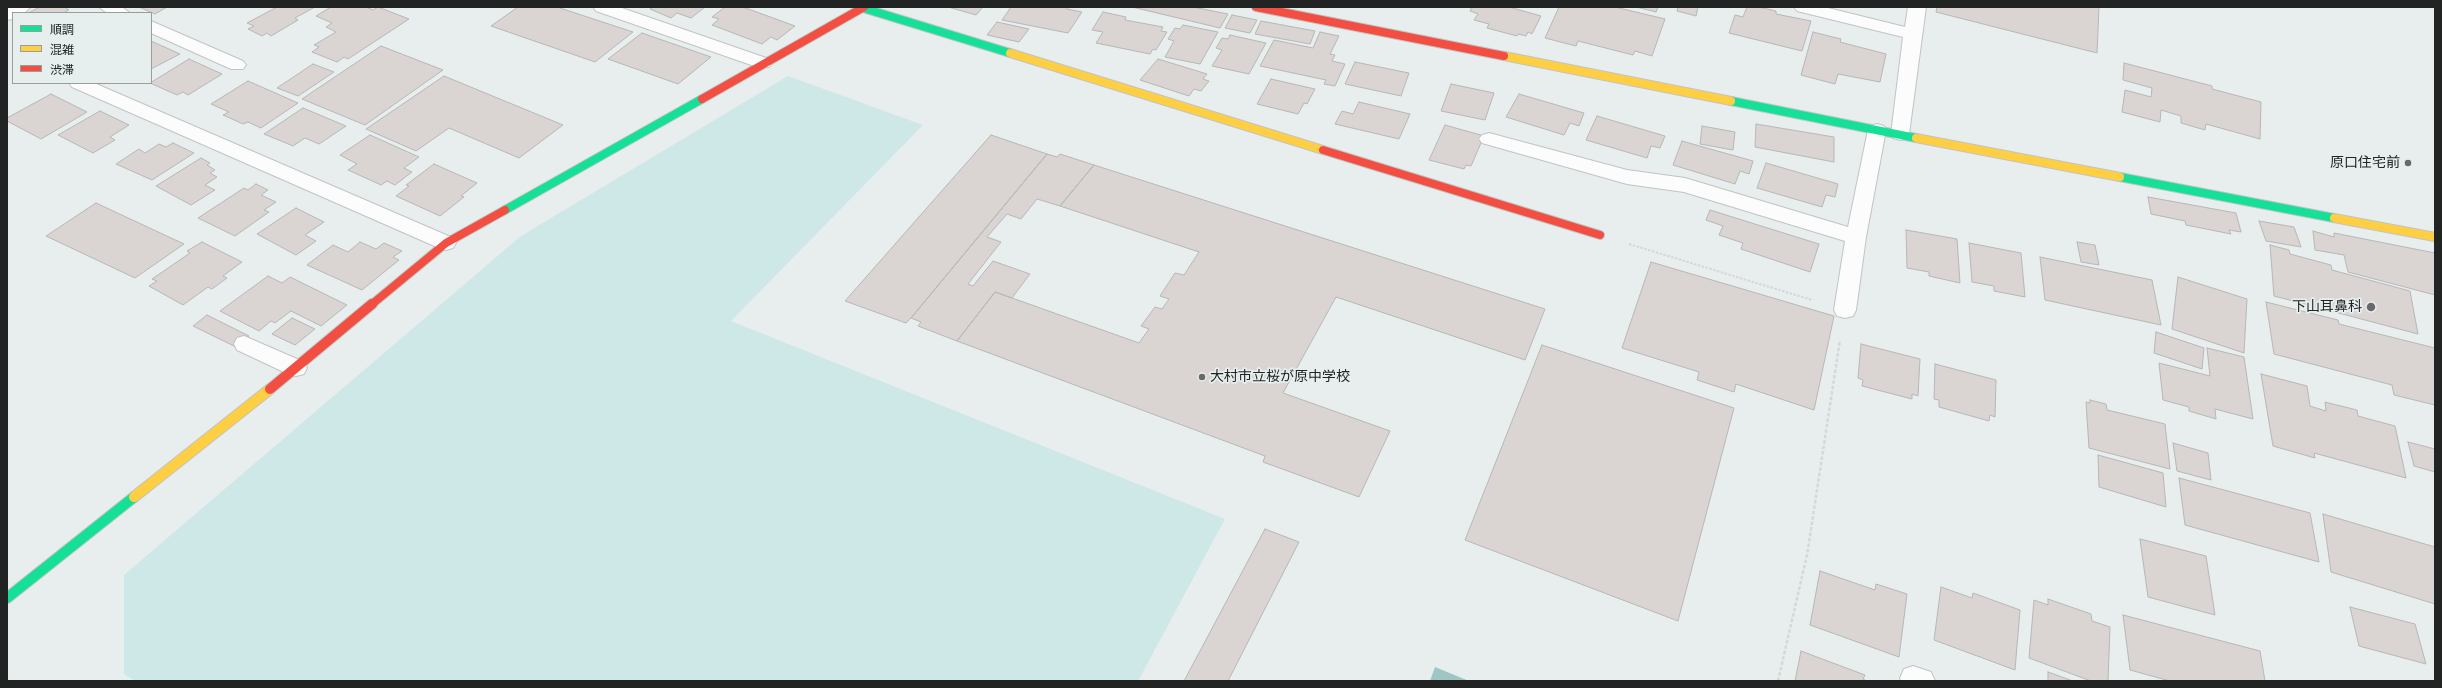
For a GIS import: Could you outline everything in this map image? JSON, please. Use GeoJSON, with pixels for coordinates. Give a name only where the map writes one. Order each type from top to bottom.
{"type":"FeatureCollection","features":[{"type":"Feature","properties":{"kind":"street"},"geometry":{"type":"LineString","coordinates":[[13,12],[22,7]]}},
{"type":"Feature","properties":{"kind":"street"},"geometry":{"type":"LineString","coordinates":[[108,7],[119,12]]}},
{"type":"Feature","properties":{"kind":"street"},"geometry":{"type":"LineString","coordinates":[[602,7],[763,62]]}},
{"type":"Feature","properties":{"kind":"street"},"geometry":{"type":"LineString","coordinates":[[7,598],[296,368],[446,243],[763,62],[864,7],[1600,235]]}},
{"type":"Feature","properties":{"kind":"street"},"geometry":{"type":"LineString","coordinates":[[1256,7],[1877,130],[2435,237]]}},
{"type":"Feature","properties":{"kind":"street"},"geometry":{"type":"LineString","coordinates":[[1803,7],[1912,34]]}},
{"type":"Feature","properties":{"kind":"street"},"geometry":{"type":"LineString","coordinates":[[1900,134],[1912,34],[1917,7]]}},
{"type":"Feature","properties":{"kind":"street"},"geometry":{"type":"LineString","coordinates":[[152,26],[237,65]]}},
{"type":"Feature","properties":{"kind":"street"},"geometry":{"type":"LineString","coordinates":[[80,84],[446,243]]}},
{"type":"Feature","properties":{"kind":"street"},"geometry":{"type":"LineString","coordinates":[[1845,310],[1856,237],[1877,130]]}},
{"type":"Feature","properties":{"kind":"street"},"geometry":{"type":"LineString","coordinates":[[1489,139],[1627,177],[1685,185],[1856,237]]}},
{"type":"Feature","properties":{"kind":"lane"},"geometry":{"type":"LineString","coordinates":[[244,344],[296,368]]}},
{"type":"Feature","properties":{"kind":"path"},"geometry":{"type":"LineString","coordinates":[[1600,235],[1845,310],[1807,555],[1778,681]]}},
{"type":"Feature","properties":{"kind":"shaded area"},"geometry":{"type":"Polygon","coordinates":[[[788,76],[923,125],[731,321],[1225,519],[1138,681],[135,681],[124,674],[124,575],[521,236],[788,76]]]}},
{"type":"Feature","properties":{"kind":"shaded area"},"geometry":{"type":"Polygon","coordinates":[[[1435,667],[1469,681],[1430,681],[1435,667]]]}},
{"type":"Feature","properties":{"kind":"building"},"geometry":{"type":"Polygon","coordinates":[[[40,7],[64,7],[69,10],[65,12],[30,12],[40,7]]]}},
{"type":"Feature","properties":{"kind":"building"},"geometry":{"type":"Polygon","coordinates":[[[139,7],[167,7],[155,14],[139,7]]]}},
{"type":"Feature","properties":{"kind":"building"},"geometry":{"type":"Polygon","coordinates":[[[277,7],[315,7],[295,18],[298,20],[271,36],[267,33],[262,36],[248,29],[254,26],[247,23],[277,7]]]}},
{"type":"Feature","properties":{"kind":"building"},"geometry":{"type":"Polygon","coordinates":[[[331,7],[366,7],[373,10],[378,7],[409,19],[348,59],[344,57],[337,62],[312,52],[319,47],[314,45],[336,32],[326,27],[332,23],[316,16],[331,7]]]}},
{"type":"Feature","properties":{"kind":"building"},"geometry":{"type":"Polygon","coordinates":[[[518,7],[557,7],[633,32],[595,62],[491,26],[518,7]]]}},
{"type":"Feature","properties":{"kind":"building"},"geometry":{"type":"Polygon","coordinates":[[[649,7],[705,7],[691,18],[677,13],[671,18],[650,9],[652,8],[649,7]]]}},
{"type":"Feature","properties":{"kind":"building"},"geometry":{"type":"Polygon","coordinates":[[[725,7],[743,7],[795,26],[777,40],[771,37],[762,44],[712,25],[719,19],[712,17],[725,7]]]}},
{"type":"Feature","properties":{"kind":"building"},"geometry":{"type":"Polygon","coordinates":[[[948,7],[983,7],[976,15],[948,7]]]}},
{"type":"Feature","properties":{"kind":"building"},"geometry":{"type":"Polygon","coordinates":[[[1011,7],[1068,7],[1067,9],[1082,12],[1068,33],[1002,20],[1011,7]]]}},
{"type":"Feature","properties":{"kind":"building"},"geometry":{"type":"Polygon","coordinates":[[[1132,7],[1193,7],[1228,14],[1220,28],[1132,7]]]}},
{"type":"Feature","properties":{"kind":"building"},"geometry":{"type":"Polygon","coordinates":[[[1472,7],[1509,7],[1541,16],[1532,34],[1528,32],[1526,36],[1518,34],[1517,36],[1487,28],[1489,24],[1474,20],[1478,14],[1470,11],[1472,7]]]}},
{"type":"Feature","properties":{"kind":"building"},"geometry":{"type":"Polygon","coordinates":[[[1559,7],[1615,7],[1665,19],[1652,56],[1635,51],[1633,55],[1578,41],[1576,46],[1545,38],[1559,7]]]}},
{"type":"Feature","properties":{"kind":"building"},"geometry":{"type":"Polygon","coordinates":[[[1636,7],[1658,7],[1656,12],[1636,7]]]}},
{"type":"Feature","properties":{"kind":"building"},"geometry":{"type":"Polygon","coordinates":[[[1678,7],[1698,7],[1696,16],[1677,11],[1678,7]]]}},
{"type":"Feature","properties":{"kind":"building"},"geometry":{"type":"Polygon","coordinates":[[[1747,7],[1758,7],[1776,11],[1776,14],[1811,21],[1802,51],[1729,33],[1735,15],[1743,17],[1747,7]]]}},
{"type":"Feature","properties":{"kind":"building"},"geometry":{"type":"Polygon","coordinates":[[[1937,7],[2099,7],[2097,53],[1936,12],[1937,7]]]}},
{"type":"Feature","properties":{"kind":"building"},"geometry":{"type":"Polygon","coordinates":[[[1103,12],[1126,17],[1125,20],[1163,27],[1161,31],[1167,32],[1156,50],[1153,49],[1150,54],[1096,43],[1103,32],[1092,30],[1103,12]]]}},
{"type":"Feature","properties":{"kind":"building"},"geometry":{"type":"Polygon","coordinates":[[[1232,15],[1257,20],[1250,33],[1225,28],[1232,15]]]}},
{"type":"Feature","properties":{"kind":"building"},"geometry":{"type":"Polygon","coordinates":[[[1261,21],[1315,31],[1310,44],[1255,34],[1261,21]]]}},
{"type":"Feature","properties":{"kind":"building"},"geometry":{"type":"Polygon","coordinates":[[[997,22],[1029,29],[1019,42],[987,35],[997,22]]]}},
{"type":"Feature","properties":{"kind":"building"},"geometry":{"type":"Polygon","coordinates":[[[1183,25],[1218,32],[1200,64],[1165,57],[1174,41],[1168,39],[1175,28],[1180,29],[1183,25]]]}},
{"type":"Feature","properties":{"kind":"building"},"geometry":{"type":"Polygon","coordinates":[[[1320,32],[1339,36],[1330,54],[1335,55],[1332,61],[1345,64],[1335,86],[1324,84],[1326,80],[1260,66],[1274,40],[1313,48],[1320,32]]]}},
{"type":"Feature","properties":{"kind":"building"},"geometry":{"type":"Polygon","coordinates":[[[1813,32],[1841,39],[1840,42],[1886,54],[1880,82],[1838,74],[1835,84],[1801,75],[1813,32]]]}},
{"type":"Feature","properties":{"kind":"building"},"geometry":{"type":"Polygon","coordinates":[[[642,33],[711,57],[678,84],[608,59],[642,33]]]}},
{"type":"Feature","properties":{"kind":"building"},"geometry":{"type":"Polygon","coordinates":[[[1230,35],[1266,43],[1249,74],[1212,66],[1222,50],[1216,48],[1222,38],[1228,39],[1230,35]]]}},
{"type":"Feature","properties":{"kind":"building"},"geometry":{"type":"Polygon","coordinates":[[[152,41],[180,54],[152,68],[152,41]]]}},
{"type":"Feature","properties":{"kind":"building"},"geometry":{"type":"Polygon","coordinates":[[[381,46],[443,70],[365,125],[302,99],[381,46]]]}},
{"type":"Feature","properties":{"kind":"building"},"geometry":{"type":"Polygon","coordinates":[[[189,59],[222,74],[188,95],[183,92],[177,95],[152,84],[152,82],[189,59]]]}},
{"type":"Feature","properties":{"kind":"building"},"geometry":{"type":"Polygon","coordinates":[[[1158,59],[1207,74],[1203,79],[1209,81],[1201,91],[1194,89],[1189,96],[1140,80],[1158,59]]]}},
{"type":"Feature","properties":{"kind":"building"},"geometry":{"type":"Polygon","coordinates":[[[1355,62],[1409,73],[1401,96],[1345,84],[1355,62]]]}},
{"type":"Feature","properties":{"kind":"building"},"geometry":{"type":"Polygon","coordinates":[[[2124,63],[2212,86],[2212,89],[2261,102],[2260,139],[2206,124],[2205,130],[2181,123],[2181,116],[2161,110],[2160,122],[2122,112],[2125,90],[2151,97],[2152,88],[2123,80],[2124,63]]]}},
{"type":"Feature","properties":{"kind":"building"},"geometry":{"type":"Polygon","coordinates":[[[313,64],[334,72],[298,96],[277,88],[313,64]]]}},
{"type":"Feature","properties":{"kind":"building"},"geometry":{"type":"Polygon","coordinates":[[[444,76],[563,125],[519,158],[449,128],[416,151],[366,129],[444,76]]]}},
{"type":"Feature","properties":{"kind":"building"},"geometry":{"type":"Polygon","coordinates":[[[1271,79],[1315,89],[1307,104],[1304,103],[1298,114],[1257,104],[1271,79]]]}},
{"type":"Feature","properties":{"kind":"building"},"geometry":{"type":"Polygon","coordinates":[[[248,81],[298,103],[261,128],[248,122],[243,124],[223,115],[229,112],[211,104],[248,81]]]}},
{"type":"Feature","properties":{"kind":"building"},"geometry":{"type":"Polygon","coordinates":[[[1451,84],[1494,93],[1485,120],[1441,111],[1451,84]]]}},
{"type":"Feature","properties":{"kind":"building"},"geometry":{"type":"Polygon","coordinates":[[[51,94],[87,112],[41,139],[7,121],[7,118],[51,94]]]}},
{"type":"Feature","properties":{"kind":"building"},"geometry":{"type":"Polygon","coordinates":[[[1519,94],[1584,113],[1579,126],[1570,123],[1564,135],[1506,117],[1519,94]]]}},
{"type":"Feature","properties":{"kind":"building"},"geometry":{"type":"Polygon","coordinates":[[[1359,102],[1410,114],[1399,139],[1335,124],[1342,111],[1353,114],[1359,102]]]}},
{"type":"Feature","properties":{"kind":"building"},"geometry":{"type":"Polygon","coordinates":[[[303,108],[346,126],[319,144],[305,138],[293,146],[264,134],[303,108]]]}},
{"type":"Feature","properties":{"kind":"building"},"geometry":{"type":"Polygon","coordinates":[[[100,111],[129,125],[110,137],[115,140],[93,153],[58,135],[100,111]]]}},
{"type":"Feature","properties":{"kind":"building"},"geometry":{"type":"Polygon","coordinates":[[[1597,116],[1665,136],[1660,148],[1651,146],[1647,158],[1586,140],[1597,116]]]}},
{"type":"Feature","properties":{"kind":"building"},"geometry":{"type":"Polygon","coordinates":[[[1756,124],[1834,137],[1834,162],[1755,147],[1756,124]]]}},
{"type":"Feature","properties":{"kind":"building"},"geometry":{"type":"Polygon","coordinates":[[[1445,125],[1484,136],[1471,166],[1466,165],[1464,169],[1429,160],[1445,125]]]}},
{"type":"Feature","properties":{"kind":"building"},"geometry":{"type":"Polygon","coordinates":[[[1702,126],[1735,132],[1733,150],[1700,144],[1702,126]]]}},
{"type":"Feature","properties":{"kind":"building"},"geometry":{"type":"Polygon","coordinates":[[[370,135],[419,157],[404,168],[412,172],[395,185],[387,181],[381,185],[348,170],[357,164],[340,155],[370,135]]]}},
{"type":"Feature","properties":{"kind":"building"},"geometry":{"type":"Polygon","coordinates":[[[991,135],[1047,154],[911,318],[906,323],[845,301],[991,135]]]}},
{"type":"Feature","properties":{"kind":"building"},"geometry":{"type":"Polygon","coordinates":[[[1682,141],[1753,161],[1749,174],[1740,171],[1735,184],[1673,165],[1682,141]]]}},
{"type":"Feature","properties":{"kind":"building"},"geometry":{"type":"Polygon","coordinates":[[[173,143],[194,153],[152,180],[116,164],[139,149],[145,153],[159,144],[166,147],[173,143]]]}},
{"type":"Feature","properties":{"kind":"building"},"geometry":{"type":"Polygon","coordinates":[[[1047,154],[1057,157],[1060,154],[1094,165],[1060,206],[1037,199],[1021,219],[1007,214],[987,237],[1001,242],[968,284],[973,286],[993,261],[1030,274],[1012,298],[995,292],[957,341],[918,326],[921,322],[911,318],[1047,154]]]}},
{"type":"Feature","properties":{"kind":"building"},"geometry":{"type":"Polygon","coordinates":[[[201,158],[210,163],[207,165],[215,170],[210,173],[217,177],[205,185],[215,190],[191,205],[156,186],[201,158]]]}},
{"type":"Feature","properties":{"kind":"building"},"geometry":{"type":"Polygon","coordinates":[[[1766,163],[1838,184],[1835,197],[1826,195],[1822,207],[1757,188],[1766,163]]]}},
{"type":"Feature","properties":{"kind":"building"},"geometry":{"type":"Polygon","coordinates":[[[434,164],[477,183],[461,196],[464,197],[440,216],[396,196],[409,186],[406,185],[434,164]]]}},
{"type":"Feature","properties":{"kind":"building"},"geometry":{"type":"Polygon","coordinates":[[[1094,165],[1545,309],[1525,360],[1336,297],[1283,393],[1390,431],[1359,497],[1263,462],[1265,456],[957,341],[995,292],[1139,343],[1149,329],[1141,326],[1155,307],[1162,309],[1169,299],[1160,296],[1175,273],[1184,275],[1199,252],[1060,206],[1094,165]]]}},
{"type":"Feature","properties":{"kind":"building"},"geometry":{"type":"Polygon","coordinates":[[[256,184],[268,190],[261,195],[276,202],[264,210],[269,212],[235,236],[198,218],[244,188],[248,190],[256,184]]]}},
{"type":"Feature","properties":{"kind":"building"},"geometry":{"type":"Polygon","coordinates":[[[2148,197],[2236,213],[2241,232],[2229,230],[2231,234],[2186,225],[2185,221],[2151,214],[2148,197]]]}},
{"type":"Feature","properties":{"kind":"building"},"geometry":{"type":"Polygon","coordinates":[[[96,203],[184,244],[135,278],[46,236],[96,203]]]}},
{"type":"Feature","properties":{"kind":"building"},"geometry":{"type":"Polygon","coordinates":[[[296,208],[324,222],[305,235],[316,241],[296,255],[257,234],[296,208]]]}},
{"type":"Feature","properties":{"kind":"building"},"geometry":{"type":"Polygon","coordinates":[[[1710,210],[1819,244],[1810,272],[1741,249],[1743,243],[1719,235],[1723,226],[1706,220],[1710,210]]]}},
{"type":"Feature","properties":{"kind":"building"},"geometry":{"type":"Polygon","coordinates":[[[2259,221],[2294,227],[2301,247],[2266,241],[2259,221]]]}},
{"type":"Feature","properties":{"kind":"building"},"geometry":{"type":"Polygon","coordinates":[[[1906,230],[1957,239],[1960,283],[1929,276],[1929,272],[1907,268],[1906,230]]]}},
{"type":"Feature","properties":{"kind":"building"},"geometry":{"type":"Polygon","coordinates":[[[2313,231],[2334,237],[2334,233],[2435,253],[2435,295],[2348,272],[2344,255],[2315,250],[2313,231]]]}},
{"type":"Feature","properties":{"kind":"building"},"geometry":{"type":"Polygon","coordinates":[[[202,242],[242,262],[223,276],[227,278],[212,289],[208,287],[183,305],[149,286],[157,281],[152,279],[190,253],[187,251],[202,242]]]}},
{"type":"Feature","properties":{"kind":"building"},"geometry":{"type":"Polygon","coordinates":[[[360,242],[376,249],[384,243],[402,251],[393,257],[399,260],[362,290],[307,265],[333,245],[348,252],[360,242]]]}},
{"type":"Feature","properties":{"kind":"building"},"geometry":{"type":"Polygon","coordinates":[[[2077,242],[2095,245],[2099,265],[2081,262],[2077,242]]]}},
{"type":"Feature","properties":{"kind":"building"},"geometry":{"type":"Polygon","coordinates":[[[1969,243],[2021,253],[2025,297],[1994,291],[1994,286],[1972,282],[1969,243]]]}},
{"type":"Feature","properties":{"kind":"building"},"geometry":{"type":"Polygon","coordinates":[[[2270,245],[2289,250],[2290,254],[2331,265],[2332,270],[2410,291],[2418,334],[2274,296],[2270,245]]]}},
{"type":"Feature","properties":{"kind":"building"},"geometry":{"type":"Polygon","coordinates":[[[2040,257],[2152,280],[2161,325],[2045,300],[2040,257]]]}},
{"type":"Feature","properties":{"kind":"building"},"geometry":{"type":"Polygon","coordinates":[[[1651,262],[1834,316],[1814,410],[1736,384],[1734,392],[1697,380],[1699,372],[1622,348],[1651,262]]]}},
{"type":"Feature","properties":{"kind":"building"},"geometry":{"type":"Polygon","coordinates":[[[268,276],[282,283],[290,277],[347,305],[321,326],[291,311],[275,323],[271,321],[259,331],[220,311],[268,276]]]}},
{"type":"Feature","properties":{"kind":"building"},"geometry":{"type":"Polygon","coordinates":[[[2178,277],[2247,299],[2244,353],[2172,329],[2178,277]]]}},
{"type":"Feature","properties":{"kind":"building"},"geometry":{"type":"Polygon","coordinates":[[[2266,302],[2338,320],[2339,324],[2435,348],[2435,405],[2394,395],[2392,385],[2274,354],[2266,302]]]}},
{"type":"Feature","properties":{"kind":"building"},"geometry":{"type":"Polygon","coordinates":[[[207,315],[249,336],[236,347],[193,326],[207,315]]]}},
{"type":"Feature","properties":{"kind":"building"},"geometry":{"type":"Polygon","coordinates":[[[292,318],[315,329],[295,345],[272,334],[292,318]]]}},
{"type":"Feature","properties":{"kind":"building"},"geometry":{"type":"Polygon","coordinates":[[[2156,332],[2204,348],[2202,369],[2154,353],[2156,332]]]}},
{"type":"Feature","properties":{"kind":"building"},"geometry":{"type":"Polygon","coordinates":[[[1861,344],[1920,359],[1918,396],[1912,394],[1912,399],[1862,386],[1863,380],[1858,378],[1861,344]]]}},
{"type":"Feature","properties":{"kind":"building"},"geometry":{"type":"Polygon","coordinates":[[[1542,345],[1734,408],[1678,621],[1465,540],[1542,345]]]}},
{"type":"Feature","properties":{"kind":"building"},"geometry":{"type":"Polygon","coordinates":[[[2207,348],[2244,357],[2253,419],[2215,409],[2216,419],[2189,411],[2189,407],[2163,400],[2159,363],[2210,376],[2207,348]]]}},
{"type":"Feature","properties":{"kind":"building"},"geometry":{"type":"Polygon","coordinates":[[[1935,364],[1996,380],[1995,417],[1990,415],[1989,421],[1939,407],[1939,400],[1934,399],[1935,364]]]}},
{"type":"Feature","properties":{"kind":"building"},"geometry":{"type":"Polygon","coordinates":[[[2261,374],[2307,386],[2310,406],[2326,411],[2325,402],[2357,410],[2358,416],[2395,426],[2406,478],[2314,453],[2315,458],[2273,446],[2261,374]]]}},
{"type":"Feature","properties":{"kind":"building"},"geometry":{"type":"Polygon","coordinates":[[[2090,400],[2106,404],[2107,410],[2165,424],[2170,469],[2089,448],[2086,402],[2090,403],[2090,400]]]}},
{"type":"Feature","properties":{"kind":"building"},"geometry":{"type":"Polygon","coordinates":[[[2408,442],[2435,449],[2435,472],[2414,466],[2408,442]]]}},
{"type":"Feature","properties":{"kind":"building"},"geometry":{"type":"Polygon","coordinates":[[[2173,443],[2208,453],[2211,480],[2177,471],[2173,443]]]}},
{"type":"Feature","properties":{"kind":"building"},"geometry":{"type":"Polygon","coordinates":[[[2098,455],[2163,473],[2166,507],[2099,487],[2098,455]]]}},
{"type":"Feature","properties":{"kind":"building"},"geometry":{"type":"Polygon","coordinates":[[[2179,478],[2310,513],[2319,562],[2185,525],[2179,478]]]}},
{"type":"Feature","properties":{"kind":"building"},"geometry":{"type":"Polygon","coordinates":[[[2323,514],[2435,547],[2435,604],[2331,572],[2323,514]]]}},
{"type":"Feature","properties":{"kind":"building"},"geometry":{"type":"Polygon","coordinates":[[[1265,529],[1299,542],[1228,681],[1184,681],[1265,529]]]}},
{"type":"Feature","properties":{"kind":"building"},"geometry":{"type":"Polygon","coordinates":[[[2140,539],[2206,556],[2215,615],[2148,597],[2140,539]]]}},
{"type":"Feature","properties":{"kind":"building"},"geometry":{"type":"Polygon","coordinates":[[[1820,571],[1875,590],[1876,584],[1907,594],[1899,657],[1810,625],[1820,571]]]}},
{"type":"Feature","properties":{"kind":"building"},"geometry":{"type":"Polygon","coordinates":[[[1941,587],[1972,598],[1973,593],[2020,610],[2015,670],[1934,640],[1941,587]]]}},
{"type":"Feature","properties":{"kind":"building"},"geometry":{"type":"Polygon","coordinates":[[[2048,599],[2091,614],[2092,621],[2110,627],[2108,681],[2091,681],[2029,658],[2034,600],[2048,605],[2048,599]]]}},
{"type":"Feature","properties":{"kind":"building"},"geometry":{"type":"Polygon","coordinates":[[[2350,607],[2415,624],[2426,664],[2359,646],[2350,607]]]}},
{"type":"Feature","properties":{"kind":"building"},"geometry":{"type":"Polygon","coordinates":[[[2123,615],[2260,651],[2265,681],[2170,681],[2130,670],[2123,615]]]}},
{"type":"Feature","properties":{"kind":"building"},"geometry":{"type":"Polygon","coordinates":[[[1801,651],[1865,675],[1863,679],[1867,681],[1795,681],[1801,651]]]}},
{"type":"Feature","properties":{"kind":"building"},"geometry":{"type":"Polygon","coordinates":[[[2048,672],[2073,681],[2048,681],[2048,672]]]}},
{"type":"Feature","properties":{"kind":"traffic: fast"},"geometry":{"type":"LineString","coordinates":[[863,8],[1010,53]]}},
{"type":"Feature","properties":{"kind":"traffic: fast"},"geometry":{"type":"LineString","coordinates":[[505,210],[702,99]]}},
{"type":"Feature","properties":{"kind":"traffic: fast"},"geometry":{"type":"LineString","coordinates":[[1731,101],[1916,138]]}},
{"type":"Feature","properties":{"kind":"traffic: fast"},"geometry":{"type":"LineString","coordinates":[[2120,177],[2334,218]]}},
{"type":"Feature","properties":{"kind":"traffic: fast"},"geometry":{"type":"LineString","coordinates":[[7,598],[134,497]]}},
{"type":"Feature","properties":{"kind":"traffic: slow"},"geometry":{"type":"LineString","coordinates":[[1010,53],[1323,150]]}},
{"type":"Feature","properties":{"kind":"traffic: slow"},"geometry":{"type":"LineString","coordinates":[[1504,56],[1731,101]]}},
{"type":"Feature","properties":{"kind":"traffic: slow"},"geometry":{"type":"LineString","coordinates":[[1916,138],[2120,177]]}},
{"type":"Feature","properties":{"kind":"traffic: slow"},"geometry":{"type":"LineString","coordinates":[[2334,218],[2435,237]]}},
{"type":"Feature","properties":{"kind":"traffic: slow"},"geometry":{"type":"LineString","coordinates":[[134,497],[270,389]]}},
{"type":"Feature","properties":{"kind":"traffic: jam"},"geometry":{"type":"LineString","coordinates":[[702,99],[864,7]]}},
{"type":"Feature","properties":{"kind":"traffic: jam"},"geometry":{"type":"LineString","coordinates":[[1256,7],[1504,56]]}},
{"type":"Feature","properties":{"kind":"traffic: jam"},"geometry":{"type":"LineString","coordinates":[[1323,150],[1600,235]]}},
{"type":"Feature","properties":{"kind":"traffic: jam"},"geometry":{"type":"LineString","coordinates":[[270,389],[446,243],[505,210]]}},
{"type":"Feature","properties":{"kind":"place","name":"原口住宅前"},"geometry":{"type":"Point","coordinates":[2408,163]}},
{"type":"Feature","properties":{"kind":"place","name":"下山耳鼻科"},"geometry":{"type":"Point","coordinates":[2371,307]}},
{"type":"Feature","properties":{"kind":"place","name":"大村市立桜が原中学校"},"geometry":{"type":"Point","coordinates":[1202,377]}}]}
